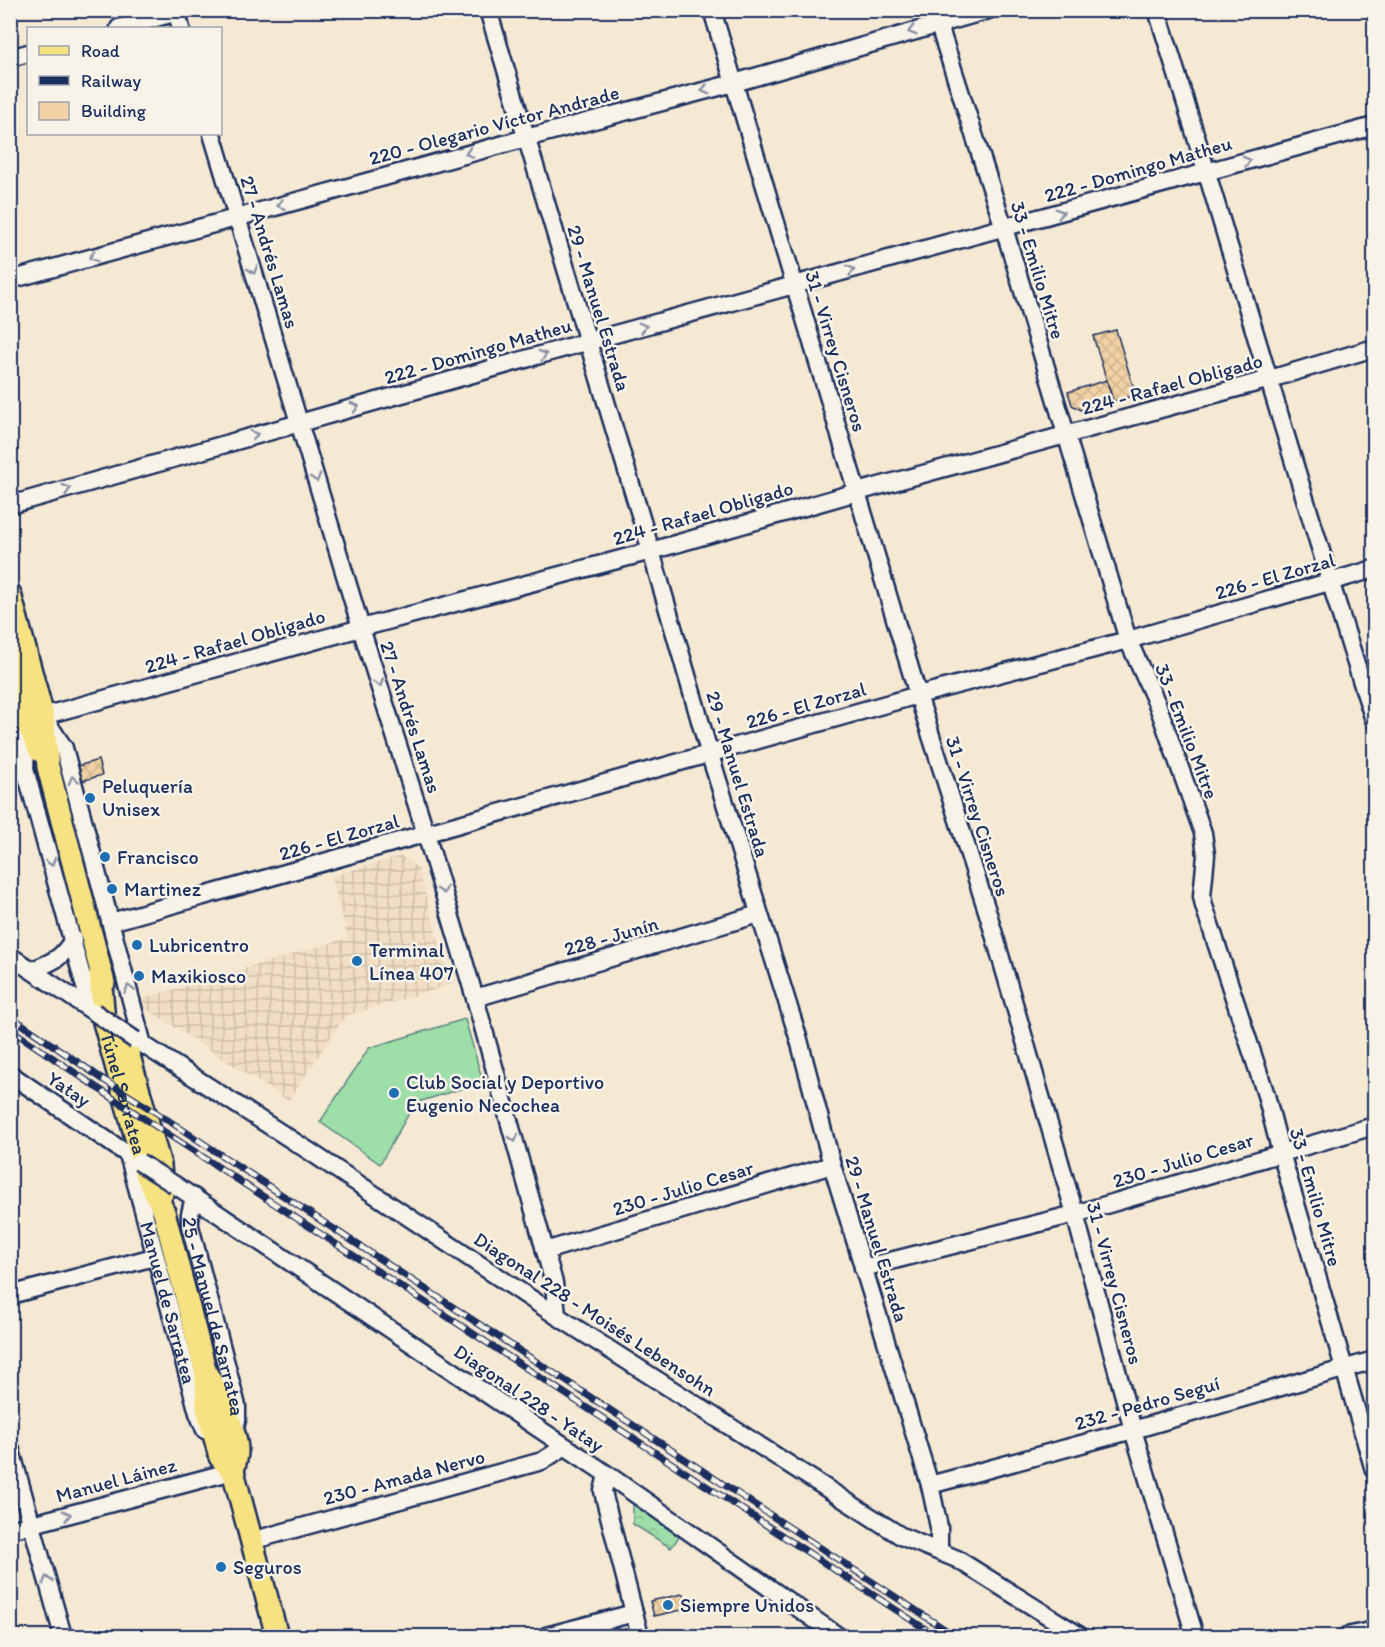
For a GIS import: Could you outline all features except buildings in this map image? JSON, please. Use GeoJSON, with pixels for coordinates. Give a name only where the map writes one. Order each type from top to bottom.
{"type":"FeatureCollection","features":[{"type":"Feature","properties":{"kind":"main road"},"geometry":{"type":"LineString","coordinates":[[10,594],[35,720]]}},
{"type":"Feature","properties":{"kind":"main road"},"geometry":{"type":"LineString","coordinates":[[10,658],[35,720]]}},
{"type":"Feature","properties":{"kind":"main road","name":"Túnel Sarratea"},"geometry":{"type":"LineString","coordinates":[[35,720],[100,972],[120,1028],[160,1165],[164,1212],[206,1373]]}},
{"type":"Feature","properties":{"kind":"main road","name":"Manuel de Sarratea"},"geometry":{"type":"LineString","coordinates":[[206,1373],[207,1408],[225,1441]]}},
{"type":"Feature","properties":{"kind":"main road","name":"25 - Manuel de Sarratea"},"geometry":{"type":"LineString","coordinates":[[225,1441],[237,1451],[233,1471]]}},
{"type":"Feature","properties":{"kind":"main road"},"geometry":{"type":"LineString","coordinates":[[233,1471],[277,1636]]}},
{"type":"Feature","properties":{"kind":"street","name":"29 - Manuel Estrada"},"geometry":{"type":"LineString","coordinates":[[488,10],[710,755],[799,1040],[832,1165],[930,1485],[939,1527],[939,1551]]}},
{"type":"Feature","properties":{"kind":"street","name":"31 - Virrey Cisneros"},"geometry":{"type":"LineString","coordinates":[[712,10],[918,695],[989,917],[1075,1214],[1133,1430],[1195,1636]]}},
{"type":"Feature","properties":{"kind":"street","name":"220 - Olegario Víctor Andrade"},"geometry":{"type":"LineString","coordinates":[[10,280],[734,83],[936,17],[989,10]]}},
{"type":"Feature","properties":{"kind":"street"},"geometry":{"type":"LineString","coordinates":[[1157,10],[1208,171],[1329,582],[1374,720]]}},
{"type":"Feature","properties":{"kind":"street"},"geometry":{"type":"LineString","coordinates":[[124,27],[180,16]]}},
{"type":"Feature","properties":{"kind":"street","name":"33 - Emilio Mitre"},"geometry":{"type":"LineString","coordinates":[[936,17],[1004,228],[1128,640],[1158,706],[1203,833],[1206,855],[1202,896],[1204,906],[1266,1095],[1374,1470]]}},
{"type":"Feature","properties":{"kind":"street"},"geometry":{"type":"LineString","coordinates":[[10,58],[27,53]]}},
{"type":"Feature","properties":{"kind":"street","name":"222 - Domingo Matheu"},"geometry":{"type":"LineString","coordinates":[[10,505],[586,342],[1374,126]]}},
{"type":"Feature","properties":{"kind":"street","name":"27 - Andrés Lamas"},"geometry":{"type":"LineString","coordinates":[[212,135],[298,423],[475,998],[554,1282],[557,1317]]}},
{"type":"Feature","properties":{"kind":"street","name":"224 - Rafael Obligado"},"geometry":{"type":"LineString","coordinates":[[35,720],[361,628],[651,551],[1374,348]]}},
{"type":"Feature","properties":{"kind":"street","name":"226 - El Zorzal"},"geometry":{"type":"LineString","coordinates":[[111,922],[918,695],[1128,640],[1374,569]]}},
{"type":"Feature","properties":{"kind":"street"},"geometry":{"type":"LineString","coordinates":[[35,720],[64,748],[111,922],[139,1043]]}},
{"type":"Feature","properties":{"kind":"street"},"geometry":{"type":"LineString","coordinates":[[35,720],[25,769],[92,1011]]}},
{"type":"Feature","properties":{"kind":"street","name":"228 - Junín"},"geometry":{"type":"LineString","coordinates":[[475,998],[759,914]]}},
{"type":"Feature","properties":{"kind":"street"},"geometry":{"type":"LineString","coordinates":[[32,970],[58,958],[73,939]]}},
{"type":"Feature","properties":{"kind":"street","name":"Diagonal 228 - Moisés Lebensohn"},"geometry":{"type":"LineString","coordinates":[[10,956],[139,1043],[309,1150],[557,1317],[901,1536],[957,1559],[1080,1636]]}},
{"type":"Feature","properties":{"kind":"street","name":"Yatay"},"geometry":{"type":"LineString","coordinates":[[10,1074],[133,1158],[195,1197]]}},
{"type":"Feature","properties":{"kind":"street","name":"230 - Julio Cesar"},"geometry":{"type":"LineString","coordinates":[[864,1268],[1075,1214],[1374,1126]]}},
{"type":"Feature","properties":{"kind":"street","name":"Manuel de Sarratea"},"geometry":{"type":"LineString","coordinates":[[133,1158],[154,1257],[198,1413],[207,1434],[225,1441]]}},
{"type":"Feature","properties":{"kind":"street","name":"230 - Julio Cesar"},"geometry":{"type":"LineString","coordinates":[[545,1251],[832,1165]]}},
{"type":"Feature","properties":{"kind":"street","name":"25 - Manuel de Sarratea"},"geometry":{"type":"LineString","coordinates":[[195,1197],[190,1214],[190,1226],[237,1406],[237,1420],[225,1441]]}},
{"type":"Feature","properties":{"kind":"street","name":"Diagonal 228 - Yatay"},"geometry":{"type":"LineString","coordinates":[[195,1197],[607,1475],[838,1636]]}},
{"type":"Feature","properties":{"kind":"street"},"geometry":{"type":"LineString","coordinates":[[10,1295],[154,1257]]}},
{"type":"Feature","properties":{"kind":"street","name":"232 - Pedro Seguí"},"geometry":{"type":"LineString","coordinates":[[930,1485],[1133,1430],[1374,1360]]}},
{"type":"Feature","properties":{"kind":"street"},"geometry":{"type":"LineString","coordinates":[[10,1447],[63,1636]]}},
{"type":"Feature","properties":{"kind":"street","name":"230 - Amada Nervo"},"geometry":{"type":"LineString","coordinates":[[251,1541],[542,1461],[564,1447]]}},
{"type":"Feature","properties":{"kind":"street","name":"Manuel Láinez"},"geometry":{"type":"LineString","coordinates":[[10,1530],[233,1471]]}},
{"type":"Feature","properties":{"kind":"street"},"geometry":{"type":"LineString","coordinates":[[607,1475],[603,1491],[640,1636]]}},
{"type":"Feature","properties":{"kind":"street"},"geometry":{"type":"LineString","coordinates":[[546,1636],[634,1613]]}},
{"type":"Feature","properties":{"kind":"street"},"geometry":{"type":"LineString","coordinates":[[1347,1636],[1374,1630]]}},
{"type":"Feature","properties":{"kind":"shaded area","name":"Terminal Línea 407"},"geometry":{"type":"Polygon","coordinates":[[[401,856],[418,868],[451,985],[345,1016],[288,1101],[144,1007],[141,999],[348,938],[331,876],[401,856]]]}},
{"type":"Feature","properties":{"kind":"green space","name":"Club Social y Deportivo Eugenio Necochea"},"geometry":{"type":"Polygon","coordinates":[[[465,1019],[483,1082],[415,1103],[380,1164],[320,1122],[369,1048],[465,1019]]]}},
{"type":"Feature","properties":{"kind":"green space"},"geometry":{"type":"Polygon","coordinates":[[[633,1502],[681,1534],[671,1548],[633,1524],[633,1502]]]}},
{"type":"Feature","properties":{"kind":"railway"},"geometry":{"type":"LineString","coordinates":[[10,1016],[104,1080],[955,1636]]}},
{"type":"Feature","properties":{"kind":"railway"},"geometry":{"type":"LineString","coordinates":[[10,1029],[936,1636]]}},
{"type":"Feature","properties":{"kind":"place","name":"Peluquería Unisex"},"geometry":{"type":"Point","coordinates":[90,798]}},
{"type":"Feature","properties":{"kind":"place","name":"Francisco"},"geometry":{"type":"Point","coordinates":[105,857]}},
{"type":"Feature","properties":{"kind":"place","name":"Martinez"},"geometry":{"type":"Point","coordinates":[112,889]}},
{"type":"Feature","properties":{"kind":"place","name":"Lubricentro"},"geometry":{"type":"Point","coordinates":[137,945]}},
{"type":"Feature","properties":{"kind":"place","name":"Terminal Línea 407"},"geometry":{"type":"Point","coordinates":[357,961]}},
{"type":"Feature","properties":{"kind":"place","name":"Maxikiosco"},"geometry":{"type":"Point","coordinates":[139,976]}},
{"type":"Feature","properties":{"kind":"place","name":"Club Social y Deportivo Eugenio Necochea"},"geometry":{"type":"Point","coordinates":[394,1093]}},
{"type":"Feature","properties":{"kind":"place","name":"Seguros"},"geometry":{"type":"Point","coordinates":[221,1567]}},
{"type":"Feature","properties":{"kind":"place","name":"Siempre Unidos"},"geometry":{"type":"Point","coordinates":[668,1605]}}]}
